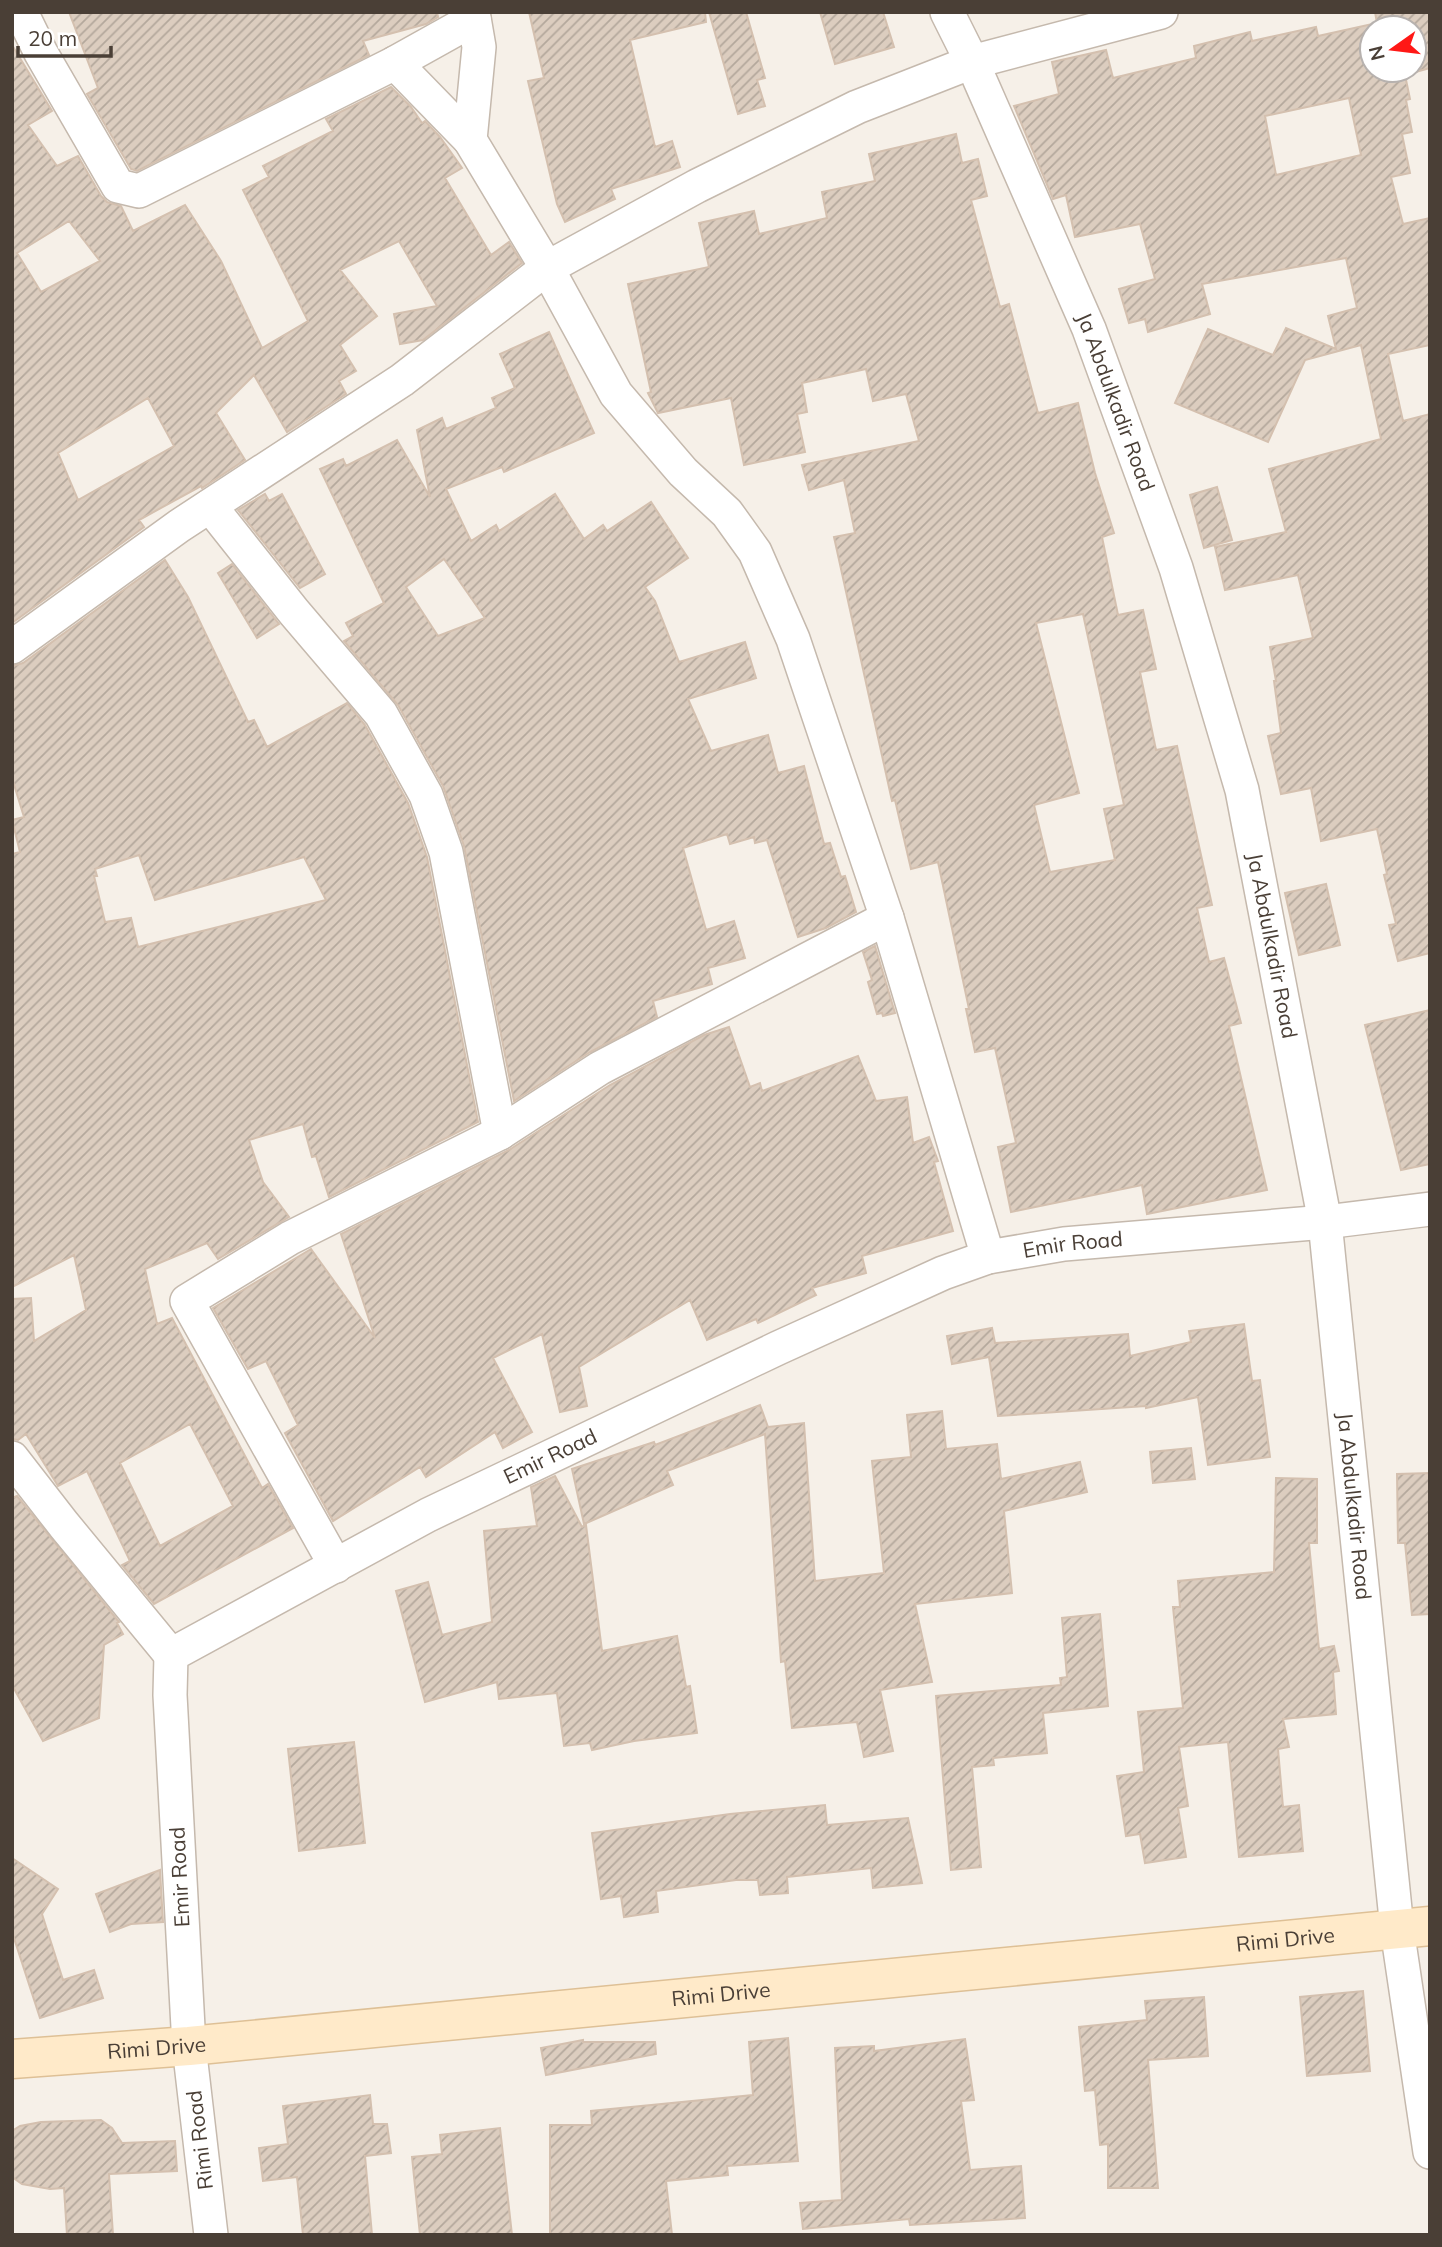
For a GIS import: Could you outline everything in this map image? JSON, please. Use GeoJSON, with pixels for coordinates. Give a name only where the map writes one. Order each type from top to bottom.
{"type":"FeatureCollection","features":[{"type":"Feature","properties":{"kind":"street"},"geometry":{"type":"LineString","coordinates":[[21,12],[41,53],[118,186],[139,191],[395,63],[474,15],[479,47],[470,140]]}},
{"type":"Feature","properties":{"kind":"street","name":"Ja Abdulkadir Road"},"geometry":{"type":"LineString","coordinates":[[947,12],[972,62],[1089,329],[1180,581],[1242,790],[1325,1222],[1414,1927],[1430,2152]]}},
{"type":"Feature","properties":{"kind":"street"},"geometry":{"type":"LineString","coordinates":[[12,647],[179,526],[402,380],[547,268],[697,187],[857,107],[972,62],[1161,12]]}},
{"type":"Feature","properties":{"kind":"street"},"geometry":{"type":"LineString","coordinates":[[395,63],[470,140],[547,268],[615,394],[682,472],[727,513],[755,552],[793,639],[887,918],[988,1257]]}},
{"type":"Feature","properties":{"kind":"street"},"geometry":{"type":"LineString","coordinates":[[210,506],[293,612],[381,714],[426,795],[446,852],[500,1133]]}},
{"type":"Feature","properties":{"kind":"street"},"geometry":{"type":"LineString","coordinates":[[336,1566],[187,1301],[290,1238],[500,1133],[600,1068],[887,918]]}},
{"type":"Feature","properties":{"kind":"street","name":"Emir Road"},"geometry":{"type":"LineString","coordinates":[[189,2046],[170,1695],[171,1655],[428,1514],[778,1348],[943,1273],[988,1257],[1063,1244],[1325,1222],[1430,1209]]}},
{"type":"Feature","properties":{"kind":"street"},"geometry":{"type":"LineString","coordinates":[[12,1458],[171,1655]]}},
{"type":"Feature","properties":{"kind":"street","name":"Rimi Drive"},"geometry":{"type":"LineString","coordinates":[[12,2059],[189,2046],[1414,1927]]}},
{"type":"Feature","properties":{"kind":"street","name":"Rimi Road"},"geometry":{"type":"LineString","coordinates":[[189,2046],[211,2235]]}},
{"type":"Feature","properties":{"kind":"building"},"geometry":{"type":"Polygon","coordinates":[[[69,12],[437,12],[438,17],[426,24],[363,41],[369,55],[137,171],[131,169],[87,94],[98,88],[69,12]]]}},
{"type":"Feature","properties":{"kind":"building"},"geometry":{"type":"Polygon","coordinates":[[[529,12],[705,12],[706,22],[630,40],[655,147],[672,141],[680,167],[611,189],[615,199],[565,222],[557,204],[528,81],[544,78],[529,12]]]}},
{"type":"Feature","properties":{"kind":"building"},"geometry":{"type":"Polygon","coordinates":[[[709,12],[746,12],[765,78],[757,80],[765,106],[738,114],[709,12]]]}},
{"type":"Feature","properties":{"kind":"building"},"geometry":{"type":"Polygon","coordinates":[[[820,12],[883,12],[894,47],[835,64],[820,12]]]}},
{"type":"Feature","properties":{"kind":"building"},"geometry":{"type":"Polygon","coordinates":[[[1375,12],[1430,12],[1430,68],[1428,14],[1375,12]]]}},
{"type":"Feature","properties":{"kind":"building"},"geometry":{"type":"Polygon","coordinates":[[[1316,27],[1318,36],[1358,27],[1358,84],[1407,84],[1410,99],[1406,100],[1412,132],[1402,134],[1410,173],[1391,177],[1403,224],[1430,218],[1430,345],[1388,354],[1403,421],[1430,414],[1430,953],[1398,961],[1389,925],[1396,924],[1384,875],[1387,874],[1377,829],[1321,841],[1311,788],[1281,794],[1268,736],[1281,733],[1270,647],[1313,638],[1298,575],[1225,590],[1215,547],[1286,532],[1269,469],[1381,439],[1361,345],[1305,360],[1268,442],[1175,403],[1208,329],[1273,355],[1286,328],[1336,349],[1328,316],[1357,308],[1346,258],[1202,284],[1210,314],[1148,332],[1145,319],[1129,323],[1119,289],[1155,279],[1140,224],[1075,237],[1066,195],[1053,199],[1014,106],[1059,94],[1052,62],[1106,50],[1113,78],[1196,58],[1194,46],[1250,32],[1252,41],[1316,27]],[[1349,98],[1265,116],[1276,175],[1361,155],[1349,98]]]}},
{"type":"Feature","properties":{"kind":"building"},"geometry":{"type":"Polygon","coordinates":[[[12,45],[52,111],[28,125],[57,166],[78,156],[101,196],[107,202],[121,206],[133,231],[185,205],[221,261],[262,348],[308,321],[243,190],[269,177],[263,166],[333,131],[326,119],[391,87],[411,107],[422,123],[425,121],[440,137],[462,168],[445,178],[491,255],[509,242],[522,263],[423,340],[400,344],[394,314],[437,306],[399,241],[340,270],[377,316],[340,345],[356,371],[339,381],[346,394],[287,432],[254,375],[216,413],[245,460],[202,488],[201,486],[139,520],[144,527],[12,623],[12,45]],[[69,221],[17,253],[41,292],[100,261],[69,221]],[[148,398],[58,453],[78,500],[174,446],[148,398]]]}},
{"type":"Feature","properties":{"kind":"building"},"geometry":{"type":"Polygon","coordinates":[[[956,134],[962,163],[978,159],[987,196],[971,200],[1000,307],[1009,304],[1038,413],[1078,403],[1095,473],[1114,533],[1102,537],[1118,615],[1143,610],[1156,669],[1140,672],[1156,750],[1177,746],[1212,905],[1197,908],[1209,962],[1224,958],[1241,1023],[1229,1026],[1267,1190],[1147,1214],[1142,1185],[1011,1212],[998,1147],[1016,1143],[995,1048],[975,1052],[966,1009],[969,1009],[938,862],[911,869],[895,800],[892,801],[834,537],[855,533],[844,480],[809,490],[802,465],[919,441],[906,394],[873,401],[866,369],[802,383],[807,412],[797,414],[805,452],[744,465],[731,398],[658,413],[648,393],[651,392],[628,284],[709,267],[699,223],[754,211],[759,234],[827,218],[822,192],[875,181],[869,154],[956,134]],[[1083,614],[1036,623],[1079,793],[1034,805],[1050,872],[1115,860],[1104,809],[1124,805],[1083,614]]]}},
{"type":"Feature","properties":{"kind":"building"},"geometry":{"type":"Polygon","coordinates":[[[549,332],[594,433],[504,472],[502,467],[446,489],[471,541],[496,525],[499,531],[555,494],[584,539],[603,525],[607,531],[651,502],[688,558],[645,587],[655,601],[679,662],[745,642],[756,678],[688,699],[711,751],[768,735],[778,773],[804,766],[824,844],[830,843],[841,877],[845,876],[856,912],[826,928],[798,937],[767,840],[755,843],[754,837],[730,844],[727,834],[683,848],[706,930],[734,921],[745,958],[708,968],[712,984],[653,1001],[657,1017],[590,1052],[514,1101],[464,846],[443,786],[398,705],[344,641],[353,636],[346,623],[384,603],[320,469],[343,459],[346,466],[397,440],[430,497],[417,430],[442,418],[446,429],[496,408],[492,398],[515,388],[500,354],[549,332]],[[444,559],[406,587],[438,636],[485,618],[444,559]]]}},
{"type":"Feature","properties":{"kind":"building"},"geometry":{"type":"Polygon","coordinates":[[[1217,487],[1232,540],[1204,548],[1190,495],[1217,487]]]}},
{"type":"Feature","properties":{"kind":"building"},"geometry":{"type":"Polygon","coordinates":[[[265,494],[269,501],[282,494],[325,574],[300,588],[238,510],[265,494]]]}},
{"type":"Feature","properties":{"kind":"building"},"geometry":{"type":"Polygon","coordinates":[[[165,560],[188,597],[248,722],[254,720],[267,747],[347,703],[365,725],[408,803],[427,857],[478,1122],[329,1197],[316,1156],[312,1157],[303,1124],[249,1140],[263,1182],[289,1217],[218,1259],[207,1243],[145,1269],[157,1324],[172,1318],[262,1488],[268,1484],[293,1528],[154,1604],[122,1565],[130,1561],[87,1471],[58,1486],[26,1434],[18,1440],[12,1439],[12,1299],[31,1298],[34,1341],[86,1310],[74,1255],[12,1287],[12,854],[20,852],[12,820],[24,817],[12,778],[12,666],[23,663],[165,560]],[[139,855],[95,869],[97,876],[94,876],[105,922],[131,918],[138,947],[326,900],[304,857],[155,900],[139,855]],[[190,1424],[120,1463],[160,1546],[233,1506],[190,1424]]]}},
{"type":"Feature","properties":{"kind":"building"},"geometry":{"type":"Polygon","coordinates":[[[232,564],[279,624],[257,638],[218,573],[232,564]]]}},
{"type":"Feature","properties":{"kind":"building"},"geometry":{"type":"Polygon","coordinates":[[[1326,884],[1340,945],[1299,955],[1285,893],[1326,884]]]}},
{"type":"Feature","properties":{"kind":"building"},"geometry":{"type":"Polygon","coordinates":[[[875,946],[895,1013],[883,1016],[882,1013],[877,1014],[868,982],[872,980],[863,952],[875,946]]]}},
{"type":"Feature","properties":{"kind":"building"},"geometry":{"type":"Polygon","coordinates":[[[1430,1010],[1430,1164],[1401,1170],[1365,1025],[1430,1010]]]}},
{"type":"Feature","properties":{"kind":"building"},"geometry":{"type":"Polygon","coordinates":[[[729,1027],[750,1087],[760,1083],[762,1091],[858,1056],[876,1101],[907,1097],[913,1143],[929,1137],[938,1161],[934,1162],[953,1231],[862,1256],[866,1273],[812,1288],[816,1295],[758,1323],[756,1319],[707,1340],[690,1300],[579,1367],[587,1406],[560,1412],[542,1334],[493,1358],[532,1432],[503,1448],[495,1432],[426,1477],[420,1467],[333,1521],[285,1433],[298,1425],[266,1361],[248,1369],[213,1308],[311,1249],[375,1338],[341,1234],[509,1150],[610,1085],[704,1035],[729,1027]]]}},
{"type":"Feature","properties":{"kind":"building"},"geometry":{"type":"Polygon","coordinates":[[[1244,1324],[1252,1381],[1260,1380],[1270,1457],[1208,1465],[1198,1397],[1146,1408],[998,1416],[989,1357],[952,1364],[947,1336],[992,1328],[995,1343],[1128,1334],[1130,1356],[1191,1342],[1189,1331],[1244,1324]]]}},
{"type":"Feature","properties":{"kind":"building"},"geometry":{"type":"Polygon","coordinates":[[[760,1405],[768,1427],[804,1423],[815,1581],[884,1573],[872,1461],[911,1457],[907,1415],[942,1411],[946,1449],[997,1444],[1001,1479],[1080,1462],[1087,1492],[1004,1511],[1012,1593],[915,1604],[932,1682],[880,1690],[893,1751],[864,1757],[857,1722],[792,1728],[785,1661],[781,1662],[765,1434],[667,1471],[673,1485],[584,1524],[572,1469],[654,1442],[655,1445],[760,1405]]]}},
{"type":"Feature","properties":{"kind":"building"},"geometry":{"type":"Polygon","coordinates":[[[1191,1448],[1195,1479],[1153,1483],[1150,1452],[1191,1448]]]}},
{"type":"Feature","properties":{"kind":"building"},"geometry":{"type":"Polygon","coordinates":[[[1430,1473],[1430,1614],[1412,1615],[1405,1543],[1398,1543],[1397,1474],[1430,1473]]]}},
{"type":"Feature","properties":{"kind":"building"},"geometry":{"type":"Polygon","coordinates":[[[555,1476],[582,1527],[586,1525],[602,1651],[677,1636],[686,1687],[690,1686],[697,1733],[634,1741],[592,1750],[590,1743],[564,1746],[557,1693],[499,1699],[497,1682],[425,1702],[396,1591],[428,1582],[442,1635],[492,1622],[484,1531],[537,1526],[531,1487],[555,1476]]]}},
{"type":"Feature","properties":{"kind":"building"},"geometry":{"type":"Polygon","coordinates":[[[1276,1478],[1317,1479],[1317,1543],[1309,1543],[1319,1649],[1334,1646],[1339,1671],[1333,1672],[1336,1714],[1283,1719],[1289,1747],[1278,1749],[1283,1807],[1299,1805],[1303,1851],[1239,1857],[1228,1742],[1179,1747],[1188,1806],[1178,1808],[1186,1857],[1145,1863],[1140,1834],[1126,1836],[1117,1776],[1144,1772],[1138,1712],[1183,1708],[1173,1607],[1180,1607],[1178,1581],[1274,1572],[1276,1478]]]}},
{"type":"Feature","properties":{"kind":"building"},"geometry":{"type":"Polygon","coordinates":[[[17,1496],[119,1622],[117,1623],[123,1634],[104,1645],[99,1718],[43,1741],[12,1685],[12,1498],[17,1496]]]}},
{"type":"Feature","properties":{"kind":"building"},"geometry":{"type":"Polygon","coordinates":[[[1100,1614],[1108,1706],[1043,1713],[1047,1753],[993,1758],[994,1765],[972,1767],[981,1867],[951,1870],[936,1696],[1061,1685],[1060,1678],[1067,1677],[1062,1618],[1100,1614]]]}},
{"type":"Feature","properties":{"kind":"building"},"geometry":{"type":"Polygon","coordinates":[[[354,1742],[365,1843],[299,1851],[288,1749],[354,1742]]]}},
{"type":"Feature","properties":{"kind":"building"},"geometry":{"type":"Polygon","coordinates":[[[825,1805],[827,1825],[908,1818],[922,1883],[873,1888],[871,1868],[787,1877],[788,1893],[760,1895],[758,1880],[736,1880],[656,1891],[658,1912],[624,1917],[621,1896],[601,1899],[592,1833],[730,1814],[825,1805]]]}},
{"type":"Feature","properties":{"kind":"building"},"geometry":{"type":"Polygon","coordinates":[[[12,1858],[58,1889],[42,1914],[63,1980],[94,1970],[103,1998],[40,2018],[12,1932],[12,1858]]]}},
{"type":"Feature","properties":{"kind":"building"},"geometry":{"type":"Polygon","coordinates":[[[160,1870],[163,1922],[131,1924],[110,1932],[96,1894],[160,1870]]]}},
{"type":"Feature","properties":{"kind":"building"},"geometry":{"type":"Polygon","coordinates":[[[1363,1991],[1370,2071],[1307,2076],[1300,1997],[1363,1991]]]}},
{"type":"Feature","properties":{"kind":"building"},"geometry":{"type":"Polygon","coordinates":[[[1204,1997],[1208,2056],[1148,2060],[1158,2188],[1108,2188],[1108,2144],[1100,2145],[1095,2090],[1085,2091],[1079,2027],[1147,2020],[1145,2001],[1204,1997]]]}},
{"type":"Feature","properties":{"kind":"building"},"geometry":{"type":"Polygon","coordinates":[[[788,2038],[798,2161],[727,2166],[728,2175],[666,2181],[672,2235],[550,2235],[550,2125],[592,2125],[591,2111],[753,2095],[749,2042],[788,2038]]]}},
{"type":"Feature","properties":{"kind":"building"},"geometry":{"type":"Polygon","coordinates":[[[965,2039],[974,2100],[961,2101],[970,2170],[1021,2166],[1025,2218],[910,2225],[909,2219],[803,2229],[800,2203],[842,2200],[835,2048],[874,2046],[874,2051],[965,2039]]]}},
{"type":"Feature","properties":{"kind":"building"},"geometry":{"type":"Polygon","coordinates":[[[583,2040],[655,2042],[656,2054],[546,2075],[541,2048],[583,2040]]]}},
{"type":"Feature","properties":{"kind":"building"},"geometry":{"type":"Polygon","coordinates":[[[370,2095],[373,2124],[387,2124],[391,2153],[365,2156],[372,2235],[303,2235],[297,2177],[263,2181],[259,2148],[288,2144],[283,2106],[370,2095]]]}},
{"type":"Feature","properties":{"kind":"building"},"geometry":{"type":"Polygon","coordinates":[[[101,2120],[112,2128],[122,2143],[175,2141],[177,2171],[109,2174],[113,2235],[67,2235],[64,2188],[50,2189],[22,2184],[12,2177],[12,2131],[20,2126],[41,2122],[101,2120]]]}},
{"type":"Feature","properties":{"kind":"building"},"geometry":{"type":"Polygon","coordinates":[[[500,2128],[512,2235],[420,2235],[412,2157],[442,2154],[440,2135],[500,2128]]]}}]}
